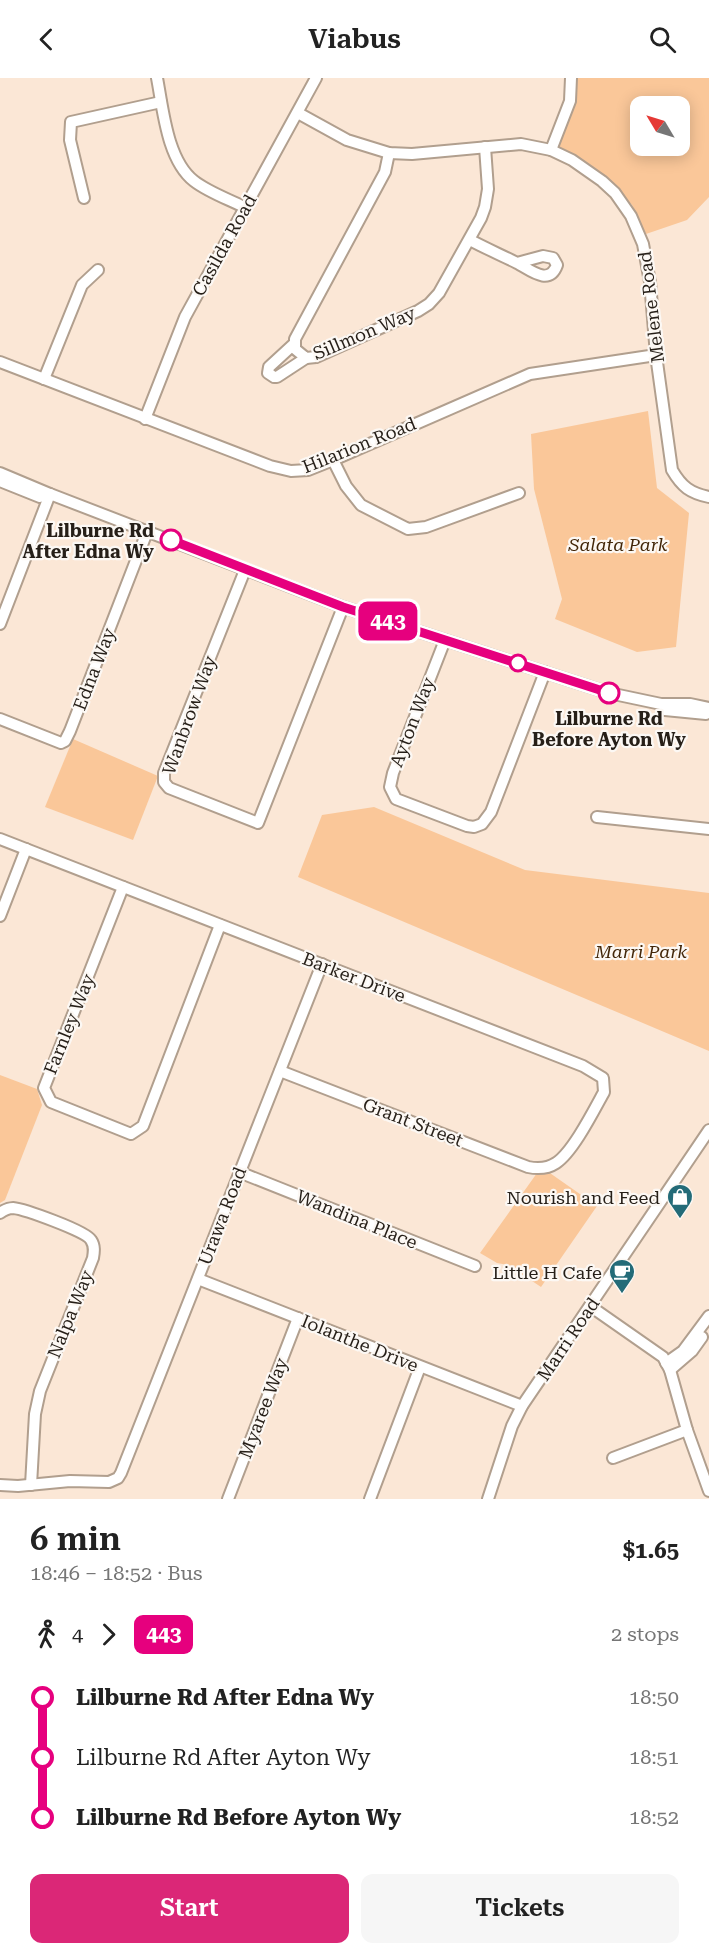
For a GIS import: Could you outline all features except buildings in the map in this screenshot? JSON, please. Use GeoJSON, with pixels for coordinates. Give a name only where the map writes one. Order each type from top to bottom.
{"type":"FeatureCollection","features":[{"type":"Feature","properties":{"kind":"street"},"geometry":{"type":"LineString","coordinates":[[157,78],[170,143],[185,171],[195,182],[244,207]]}},
{"type":"Feature","properties":{"kind":"street","name":"Casilda Road"},"geometry":{"type":"LineString","coordinates":[[145,419],[184,317],[316,78]]}},
{"type":"Feature","properties":{"kind":"street"},"geometry":{"type":"LineString","coordinates":[[551,150],[570,101],[571,78]]}},
{"type":"Feature","properties":{"kind":"street"},"geometry":{"type":"LineString","coordinates":[[84,198],[70,140],[71,122],[161,102]]}},
{"type":"Feature","properties":{"kind":"street","name":"Melene Road"},"geometry":{"type":"LineString","coordinates":[[298,113],[347,140],[389,153],[412,154],[521,144],[551,150],[589,170],[602,181],[623,205],[639,232],[650,282],[656,355],[672,470],[693,493],[709,497]]}},
{"type":"Feature","properties":{"kind":"street","name":"Sillmon Way"},"geometry":{"type":"LineString","coordinates":[[389,153],[385,172],[294,344],[269,367],[268,373],[274,377],[278,377],[306,358],[316,357],[429,304],[439,292],[481,218],[487,198],[485,147]]}},
{"type":"Feature","properties":{"kind":"street"},"geometry":{"type":"LineString","coordinates":[[470,240],[517,263]]}},
{"type":"Feature","properties":{"kind":"street"},"geometry":{"type":"LineString","coordinates":[[44,380],[82,285],[98,270]]}},
{"type":"Feature","properties":{"kind":"street","name":"Sillmon Way"},"geometry":{"type":"LineString","coordinates":[[294,344],[298,352],[306,358]]}},
{"type":"Feature","properties":{"kind":"street","name":"Hilarion Road"},"geometry":{"type":"LineString","coordinates":[[0,362],[270,466],[291,471],[308,470],[333,460],[530,374],[656,355]]}},
{"type":"Feature","properties":{"kind":"street"},"geometry":{"type":"LineString","coordinates":[[333,460],[346,486],[361,505],[408,528],[426,527],[519,494]]}},
{"type":"Feature","properties":{"kind":"street"},"geometry":{"type":"LineString","coordinates":[[0,473],[49,497]]}},
{"type":"Feature","properties":{"kind":"street"},"geometry":{"type":"LineString","coordinates":[[0,481],[49,497],[342,610],[635,706],[709,714]]}},
{"type":"Feature","properties":{"kind":"street"},"geometry":{"type":"LineString","coordinates":[[0,624],[49,497]]}},
{"type":"Feature","properties":{"kind":"street","name":"Edna Way"},"geometry":{"type":"LineString","coordinates":[[0,719],[60,743],[65,741],[146,535]]}},
{"type":"Feature","properties":{"kind":"street","name":"Wanbrow Way"},"geometry":{"type":"LineString","coordinates":[[244,573],[164,773],[164,782],[169,788],[258,823],[342,610]]}},
{"type":"Feature","properties":{"kind":"street","name":"Ayton Way"},"geometry":{"type":"LineString","coordinates":[[444,643],[393,772],[390,787],[396,799],[460,824],[474,827],[482,824],[491,812],[544,675]]}},
{"type":"Feature","properties":{"kind":"street"},"geometry":{"type":"LineString","coordinates":[[544,675],[629,698],[661,704],[690,704],[709,708]]}},
{"type":"Feature","properties":{"kind":"street"},"geometry":{"type":"LineString","coordinates":[[597,818],[709,829]]}},
{"type":"Feature","properties":{"kind":"street","name":"Barker Drive"},"geometry":{"type":"LineString","coordinates":[[0,839],[583,1066],[603,1078],[604,1092],[584,1126],[566,1154],[547,1168]]}},
{"type":"Feature","properties":{"kind":"street"},"geometry":{"type":"LineString","coordinates":[[0,916],[26,849]]}},
{"type":"Feature","properties":{"kind":"street","name":"Farnley Way"},"geometry":{"type":"LineString","coordinates":[[123,887],[44,1088],[51,1102],[131,1134],[143,1126],[220,925]]}},
{"type":"Feature","properties":{"kind":"street","name":"Urawa Road"},"geometry":{"type":"LineString","coordinates":[[31,1485],[70,1481],[108,1482],[118,1478],[124,1468],[322,964]]}},
{"type":"Feature","properties":{"kind":"street","name":"Grant Street"},"geometry":{"type":"LineString","coordinates":[[280,1071],[528,1167],[547,1168]]}},
{"type":"Feature","properties":{"kind":"street","name":"Marri Road"},"geometry":{"type":"LineString","coordinates":[[488,1499],[512,1426],[522,1406],[709,1130]]}},
{"type":"Feature","properties":{"kind":"street","name":"Wandina Place"},"geometry":{"type":"LineString","coordinates":[[239,1172],[475,1266]]}},
{"type":"Feature","properties":{"kind":"street","name":"Nalpa Way"},"geometry":{"type":"LineString","coordinates":[[0,1213],[12,1208],[49,1220],[85,1234],[91,1240],[94,1249],[93,1258],[44,1379],[37,1403],[33,1431],[31,1485]]}},
{"type":"Feature","properties":{"kind":"street","name":"Iolanthe Drive"},"geometry":{"type":"LineString","coordinates":[[198,1279],[522,1406]]}},
{"type":"Feature","properties":{"kind":"street"},"geometry":{"type":"LineString","coordinates":[[590,1306],[658,1353],[668,1366],[687,1431],[709,1491]]}},
{"type":"Feature","properties":{"kind":"street"},"geometry":{"type":"LineString","coordinates":[[668,1366],[709,1316]]}},
{"type":"Feature","properties":{"kind":"street","name":"Myaree Way"},"geometry":{"type":"LineString","coordinates":[[228,1499],[298,1318]]}},
{"type":"Feature","properties":{"kind":"street"},"geometry":{"type":"LineString","coordinates":[[668,1366],[692,1351],[709,1327]]}},
{"type":"Feature","properties":{"kind":"street"},"geometry":{"type":"LineString","coordinates":[[370,1499],[420,1367]]}},
{"type":"Feature","properties":{"kind":"street"},"geometry":{"type":"LineString","coordinates":[[613,1458],[687,1431]]}},
{"type":"Feature","properties":{"kind":"street"},"geometry":{"type":"LineString","coordinates":[[0,1485],[31,1485]]}},
{"type":"Feature","properties":{"kind":"green space"},"geometry":{"type":"Polygon","coordinates":[[[575,78],[709,78],[709,197],[687,220],[646,234],[632,205],[595,168],[558,148],[576,98],[575,78]]]}},
{"type":"Feature","properties":{"kind":"green space","name":"Salata Park"},"geometry":{"type":"Polygon","coordinates":[[[648,411],[657,488],[689,513],[676,647],[637,652],[555,619],[562,599],[534,489],[531,434],[648,411]]]}},
{"type":"Feature","properties":{"kind":"green space"},"geometry":{"type":"Polygon","coordinates":[[[73,739],[158,776],[133,840],[45,807],[73,739]]]}},
{"type":"Feature","properties":{"kind":"green space","name":"Marri Park"},"geometry":{"type":"Polygon","coordinates":[[[374,807],[525,870],[709,893],[709,1051],[298,877],[322,815],[374,807]]]}},
{"type":"Feature","properties":{"kind":"green space"},"geometry":{"type":"Polygon","coordinates":[[[0,1075],[37,1089],[42,1105],[5,1200],[0,1203],[0,1075]]]}},
{"type":"Feature","properties":{"kind":"green space"},"geometry":{"type":"Polygon","coordinates":[[[547,1171],[597,1206],[541,1287],[508,1265],[497,1263],[480,1253],[537,1173],[547,1171]]]}},
{"type":"Feature","properties":{"kind":"bus line","name":"443"},"geometry":{"type":"LineString","coordinates":[[171,540],[343,607],[609,693]]}},
{"type":"Feature","properties":{"kind":"place","name":"Lilburne Rd After Edna Wy"},"geometry":{"type":"Point","coordinates":[171,540]}},
{"type":"Feature","properties":{"kind":"place","name":"Lilburne Rd Before Ayton Wy"},"geometry":{"type":"Point","coordinates":[609,693]}},
{"type":"Feature","properties":{"kind":"place","name":"Nourish and Feed"},"geometry":{"type":"Point","coordinates":[680,1220]}},
{"type":"Feature","properties":{"kind":"place","name":"Little H Cafe"},"geometry":{"type":"Point","coordinates":[622,1295]}}]}
